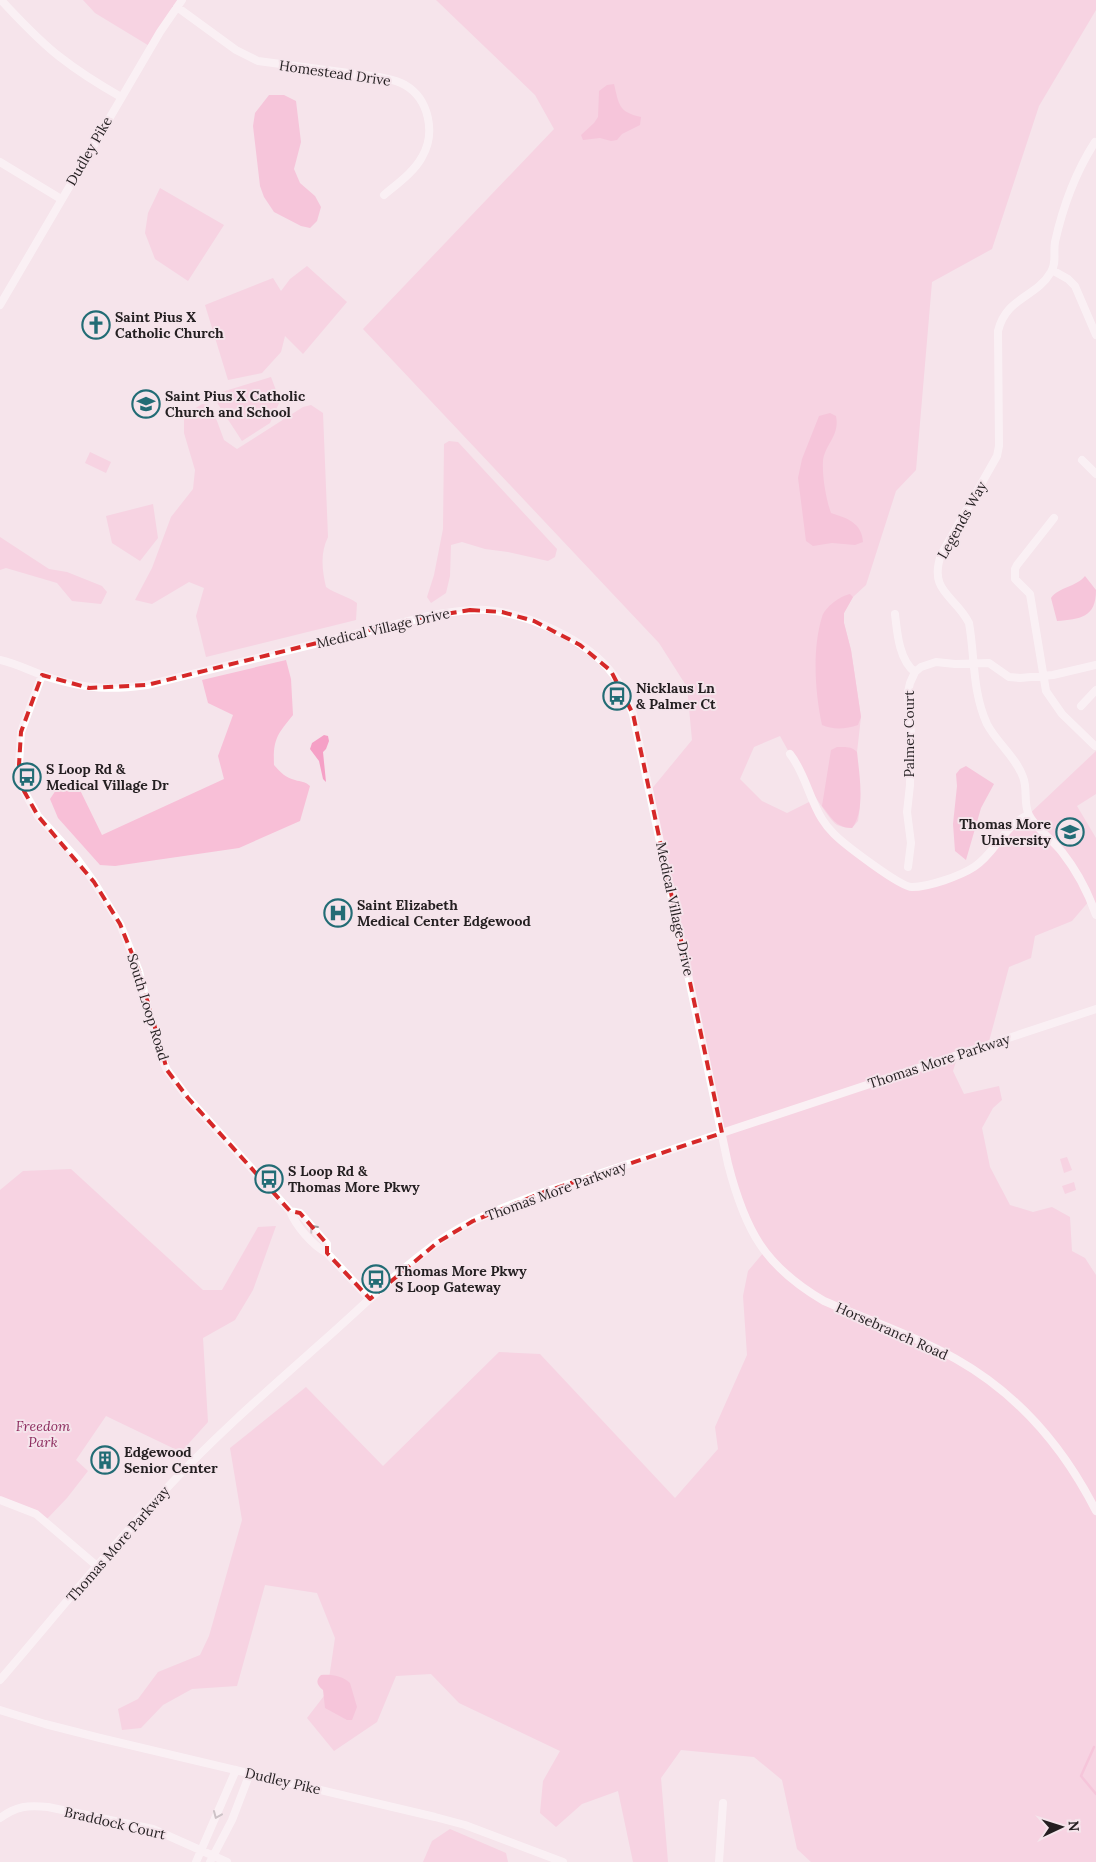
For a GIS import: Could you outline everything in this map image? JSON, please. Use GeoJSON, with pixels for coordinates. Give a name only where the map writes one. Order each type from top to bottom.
{"type":"FeatureCollection","features":[{"type":"Feature","properties":{"kind":"street"},"geometry":{"type":"LineString","coordinates":[[1,0],[59,56],[83,74],[121,97]]}},
{"type":"Feature","properties":{"kind":"street","name":"Dudley Pike"},"geometry":{"type":"LineString","coordinates":[[1,302],[121,97],[182,0]]}},
{"type":"Feature","properties":{"kind":"street","name":"Homestead Drive"},"geometry":{"type":"LineString","coordinates":[[176,7],[236,50],[258,60],[379,77],[406,85],[422,103],[430,132],[422,157],[410,172],[384,195]]}},
{"type":"Feature","properties":{"kind":"street"},"geometry":{"type":"LineString","coordinates":[[1095,142],[1076,176],[1067,197],[1055,245],[1056,259],[1052,270],[1068,279],[1075,286],[1096,335]]}},
{"type":"Feature","properties":{"kind":"street"},"geometry":{"type":"LineString","coordinates":[[0,162],[61,199]]}},
{"type":"Feature","properties":{"kind":"street","name":"Legends Way"},"geometry":{"type":"LineString","coordinates":[[1028,814],[1023,777],[987,722],[978,697],[969,623],[966,616],[940,587],[937,575],[938,565],[950,538],[997,456],[999,446],[998,331],[1001,319],[1006,311],[1044,281],[1052,270]]}},
{"type":"Feature","properties":{"kind":"street"},"geometry":{"type":"LineString","coordinates":[[1082,460],[1096,474]]}},
{"type":"Feature","properties":{"kind":"street"},"geometry":{"type":"LineString","coordinates":[[1054,518],[1017,565],[1014,579],[1030,594],[1044,684],[1051,699],[1062,714],[1095,746]]}},
{"type":"Feature","properties":{"kind":"street","name":"Medical Village Drive"},"geometry":{"type":"LineString","coordinates":[[0,660],[42,675],[89,688],[112,689],[140,686],[414,619],[470,610],[502,612],[525,618],[557,632],[580,645],[611,671],[622,687],[633,714],[722,1133]]}},
{"type":"Feature","properties":{"kind":"street"},"geometry":{"type":"LineString","coordinates":[[895,614],[906,663],[915,672]]}},
{"type":"Feature","properties":{"kind":"street","name":"Palmer Court"},"geometry":{"type":"LineString","coordinates":[[908,867],[911,843],[907,812],[910,784],[911,734],[908,692],[915,672],[921,667],[936,662],[989,663],[1002,673],[1013,678],[1044,676],[1096,666]]}},
{"type":"Feature","properties":{"kind":"street","name":"South Loop Road"},"geometry":{"type":"LineString","coordinates":[[42,675],[21,732],[19,765],[24,791],[38,816],[78,860],[94,882],[120,924],[139,971],[157,1047],[167,1070],[188,1098],[290,1211],[293,1219],[319,1249],[327,1253],[370,1300]]}},
{"type":"Feature","properties":{"kind":"street"},"geometry":{"type":"LineString","coordinates":[[1081,706],[1096,690]]}},
{"type":"Feature","properties":{"kind":"street"},"geometry":{"type":"LineString","coordinates":[[790,754],[804,776],[820,816],[828,828],[846,844],[889,875],[908,886],[932,883],[971,869],[986,857],[1013,825],[1028,814],[1062,852],[1078,874],[1091,899],[1096,915]]}},
{"type":"Feature","properties":{"kind":"street","name":"Thomas More Parkway"},"geometry":{"type":"LineString","coordinates":[[0,1680],[166,1488],[290,1370],[398,1274],[438,1242],[473,1221],[544,1192],[1096,1009]]}},
{"type":"Feature","properties":{"kind":"street","name":"Horsebranch Road"},"geometry":{"type":"LineString","coordinates":[[722,1133],[736,1193],[744,1217],[764,1252],[777,1267],[792,1280],[824,1301],[933,1347],[986,1378],[1026,1412],[1055,1444],[1071,1467],[1096,1511]]}},
{"type":"Feature","properties":{"kind":"street"},"geometry":{"type":"LineString","coordinates":[[0,1500],[36,1514],[97,1566]]}},
{"type":"Feature","properties":{"kind":"street","name":"Dudley Pike"},"geometry":{"type":"LineString","coordinates":[[0,1710],[54,1727],[402,1808],[458,1823],[563,1862]]}},
{"type":"Feature","properties":{"kind":"street"},"geometry":{"type":"LineString","coordinates":[[196,1862],[236,1770]]}},
{"type":"Feature","properties":{"kind":"street"},"geometry":{"type":"LineString","coordinates":[[212,1859],[232,1820],[250,1774]]}},
{"type":"Feature","properties":{"kind":"street"},"geometry":{"type":"LineString","coordinates":[[719,1862],[723,1803]]}},
{"type":"Feature","properties":{"kind":"street","name":"Braddock Court"},"geometry":{"type":"LineString","coordinates":[[0,1818],[20,1807],[31,1805],[48,1807],[153,1829],[202,1850],[212,1859],[227,1862]]}},
{"type":"Feature","properties":{"kind":"highlighted area"},"geometry":{"type":"Polygon","coordinates":[[[470,610],[502,612],[534,621],[580,645],[611,671],[633,714],[722,1133],[544,1192],[473,1221],[438,1242],[370,1299],[327,1253],[327,1244],[300,1213],[290,1211],[188,1098],[167,1070],[139,971],[120,924],[94,882],[38,816],[24,791],[19,765],[21,732],[42,675],[89,688],[147,685],[414,619],[470,610]]]}},
{"type":"Feature","properties":{"kind":"green space"},"geometry":{"type":"Polygon","coordinates":[[[83,0],[182,0],[151,47],[95,13],[83,0]]]}},
{"type":"Feature","properties":{"kind":"green space"},"geometry":{"type":"Polygon","coordinates":[[[436,0],[1096,0],[1096,10],[1039,106],[992,249],[932,282],[916,470],[896,491],[866,585],[853,597],[844,613],[844,623],[851,650],[861,717],[857,752],[860,807],[858,821],[850,828],[837,825],[831,819],[807,783],[780,736],[754,747],[740,779],[762,801],[787,813],[813,800],[833,834],[912,887],[971,869],[1096,751],[1096,794],[1077,806],[1096,838],[1096,915],[1090,900],[1072,921],[1035,936],[1031,958],[1009,967],[988,1045],[958,1055],[953,1071],[964,1094],[999,1086],[1002,1100],[993,1108],[982,1128],[990,1167],[1010,1205],[1033,1212],[1052,1207],[1070,1217],[1072,1251],[1085,1258],[1096,1275],[1096,1862],[811,1862],[797,1849],[782,1780],[754,1757],[681,1750],[661,1778],[668,1862],[633,1862],[618,1791],[582,1804],[556,1827],[540,1813],[543,1781],[560,1751],[459,1703],[431,1674],[396,1676],[377,1722],[334,1751],[307,1718],[327,1692],[335,1638],[317,1593],[265,1585],[237,1686],[192,1689],[163,1705],[141,1728],[122,1730],[118,1709],[138,1699],[158,1672],[200,1655],[209,1636],[242,1520],[230,1448],[306,1387],[383,1466],[499,1352],[540,1354],[675,1498],[718,1449],[715,1427],[747,1355],[743,1296],[748,1271],[764,1252],[735,1193],[650,791],[692,740],[687,687],[659,643],[363,329],[554,129],[535,95],[436,0]]]}},
{"type":"Feature","properties":{"kind":"green space"},"geometry":{"type":"Polygon","coordinates":[[[160,188],[224,225],[188,281],[155,259],[145,233],[148,213],[160,188]]]}},
{"type":"Feature","properties":{"kind":"green space"},"geometry":{"type":"Polygon","coordinates":[[[307,266],[347,302],[303,354],[285,336],[281,352],[262,373],[228,380],[205,305],[273,278],[281,291],[290,279],[307,266]]]}},
{"type":"Feature","properties":{"kind":"green space"},"geometry":{"type":"Polygon","coordinates":[[[271,377],[280,401],[270,423],[242,441],[212,395],[271,377]]]}},
{"type":"Feature","properties":{"kind":"green space"},"geometry":{"type":"Polygon","coordinates":[[[202,404],[209,405],[224,440],[237,449],[303,407],[311,405],[323,413],[328,537],[323,555],[326,587],[357,603],[356,620],[206,657],[196,616],[204,588],[189,582],[152,604],[135,600],[152,568],[171,517],[193,489],[195,470],[184,433],[184,416],[202,404]]]}},
{"type":"Feature","properties":{"kind":"green space"},"geometry":{"type":"Polygon","coordinates":[[[449,441],[458,442],[557,549],[555,557],[548,561],[485,549],[462,542],[451,545],[450,576],[446,593],[431,603],[427,597],[434,575],[443,529],[444,444],[449,441]]]}},
{"type":"Feature","properties":{"kind":"green space"},"geometry":{"type":"Polygon","coordinates":[[[90,452],[111,462],[106,473],[85,463],[90,452]]]}},
{"type":"Feature","properties":{"kind":"green space"},"geometry":{"type":"Polygon","coordinates":[[[153,504],[158,538],[140,561],[112,543],[106,516],[153,504]]]}},
{"type":"Feature","properties":{"kind":"green space"},"geometry":{"type":"Polygon","coordinates":[[[0,537],[49,569],[67,572],[102,586],[107,592],[101,604],[72,601],[57,583],[6,568],[0,570],[0,537]]]}},
{"type":"Feature","properties":{"kind":"green space"},"geometry":{"type":"Polygon","coordinates":[[[286,660],[291,679],[293,715],[275,743],[274,765],[286,776],[305,782],[310,786],[300,821],[239,848],[115,866],[100,865],[58,818],[50,799],[56,790],[80,790],[102,835],[224,779],[218,756],[233,715],[208,703],[202,680],[286,660]]]}},
{"type":"Feature","properties":{"kind":"green space"},"geometry":{"type":"Polygon","coordinates":[[[1067,1157],[1072,1170],[1064,1173],[1060,1159],[1067,1157]]]}},
{"type":"Feature","properties":{"kind":"green space","name":"Freedom Park"},"geometry":{"type":"Polygon","coordinates":[[[71,1169],[203,1290],[222,1290],[258,1227],[276,1226],[253,1290],[235,1320],[203,1338],[208,1422],[181,1452],[106,1416],[76,1460],[88,1471],[67,1498],[45,1521],[0,1500],[0,1190],[23,1171],[71,1169]]]}},
{"type":"Feature","properties":{"kind":"green space"},"geometry":{"type":"Polygon","coordinates":[[[1074,1182],[1076,1190],[1065,1194],[1062,1186],[1074,1182]]]}},
{"type":"Feature","properties":{"kind":"green space"},"geometry":{"type":"Polygon","coordinates":[[[450,1829],[506,1853],[508,1862],[423,1862],[432,1841],[450,1829]]]}},
{"type":"Feature","properties":{"kind":"shaded area"},"geometry":{"type":"Polygon","coordinates":[[[614,84],[621,106],[628,113],[641,117],[640,125],[622,134],[617,140],[611,141],[600,138],[583,140],[581,135],[598,117],[599,91],[607,85],[614,84]]]}},
{"type":"Feature","properties":{"kind":"shaded area"},"geometry":{"type":"Polygon","coordinates":[[[269,95],[284,95],[296,101],[301,142],[294,169],[300,183],[315,196],[321,207],[317,221],[310,228],[301,226],[274,212],[264,197],[260,186],[253,126],[255,113],[269,95]]]}},
{"type":"Feature","properties":{"kind":"shaded area"},"geometry":{"type":"Polygon","coordinates":[[[830,413],[836,416],[837,423],[823,461],[826,494],[831,513],[848,519],[860,530],[863,542],[855,545],[832,543],[813,546],[806,541],[798,478],[802,459],[819,416],[830,413]]]}},
{"type":"Feature","properties":{"kind":"shaded area"},"geometry":{"type":"Polygon","coordinates":[[[1085,576],[1096,590],[1090,612],[1079,618],[1057,621],[1051,598],[1058,591],[1077,583],[1085,576]]]}},
{"type":"Feature","properties":{"kind":"shaded area"},"geometry":{"type":"Polygon","coordinates":[[[850,594],[853,597],[844,613],[844,623],[851,650],[861,717],[858,725],[844,728],[826,727],[822,725],[816,685],[816,657],[819,630],[826,609],[833,602],[850,594]]]}},
{"type":"Feature","properties":{"kind":"shaded area"},"geometry":{"type":"Polygon","coordinates":[[[324,735],[328,736],[329,741],[323,752],[326,782],[323,779],[319,761],[310,749],[312,743],[324,735]]]}},
{"type":"Feature","properties":{"kind":"shaded area"},"geometry":{"type":"Polygon","coordinates":[[[837,747],[850,748],[857,752],[860,802],[859,811],[852,828],[846,828],[838,824],[822,806],[831,750],[837,747]]]}},
{"type":"Feature","properties":{"kind":"shaded area"},"geometry":{"type":"Polygon","coordinates":[[[966,766],[994,784],[981,808],[966,860],[955,851],[953,824],[957,786],[956,774],[966,766]]]}},
{"type":"Feature","properties":{"kind":"shaded area"},"geometry":{"type":"Polygon","coordinates":[[[321,1675],[337,1676],[350,1683],[357,1707],[352,1720],[347,1720],[325,1708],[323,1690],[317,1683],[321,1675]]]}},
{"type":"Feature","properties":{"kind":"waterway"},"geometry":{"type":"LineString","coordinates":[[1094,1747],[1081,1776],[1096,1794]]}},
{"type":"Feature","properties":{"kind":"place","name":"Saint Pius X Catholic Church"},"geometry":{"type":"Point","coordinates":[96,325]}},
{"type":"Feature","properties":{"kind":"place","name":"Saint Pius X Catholic Church and School"},"geometry":{"type":"Point","coordinates":[146,404]}},
{"type":"Feature","properties":{"kind":"place","name":"Nicklaus Ln & Palmer Ct"},"geometry":{"type":"Point","coordinates":[617,696]}},
{"type":"Feature","properties":{"kind":"place","name":"S Loop Rd & Medical Village Dr"},"geometry":{"type":"Point","coordinates":[27,777]}},
{"type":"Feature","properties":{"kind":"place","name":"Thomas More University"},"geometry":{"type":"Point","coordinates":[1070,832]}},
{"type":"Feature","properties":{"kind":"place","name":"Saint Elizabeth Medical Center Edgewood"},"geometry":{"type":"Point","coordinates":[338,913]}},
{"type":"Feature","properties":{"kind":"place","name":"S Loop Rd & Thomas More Pkwy"},"geometry":{"type":"Point","coordinates":[269,1179]}},
{"type":"Feature","properties":{"kind":"place","name":"Thomas More Pkwy S Loop Gateway"},"geometry":{"type":"Point","coordinates":[376,1279]}},
{"type":"Feature","properties":{"kind":"place","name":"Edgewood Senior Center"},"geometry":{"type":"Point","coordinates":[105,1460]}}]}
